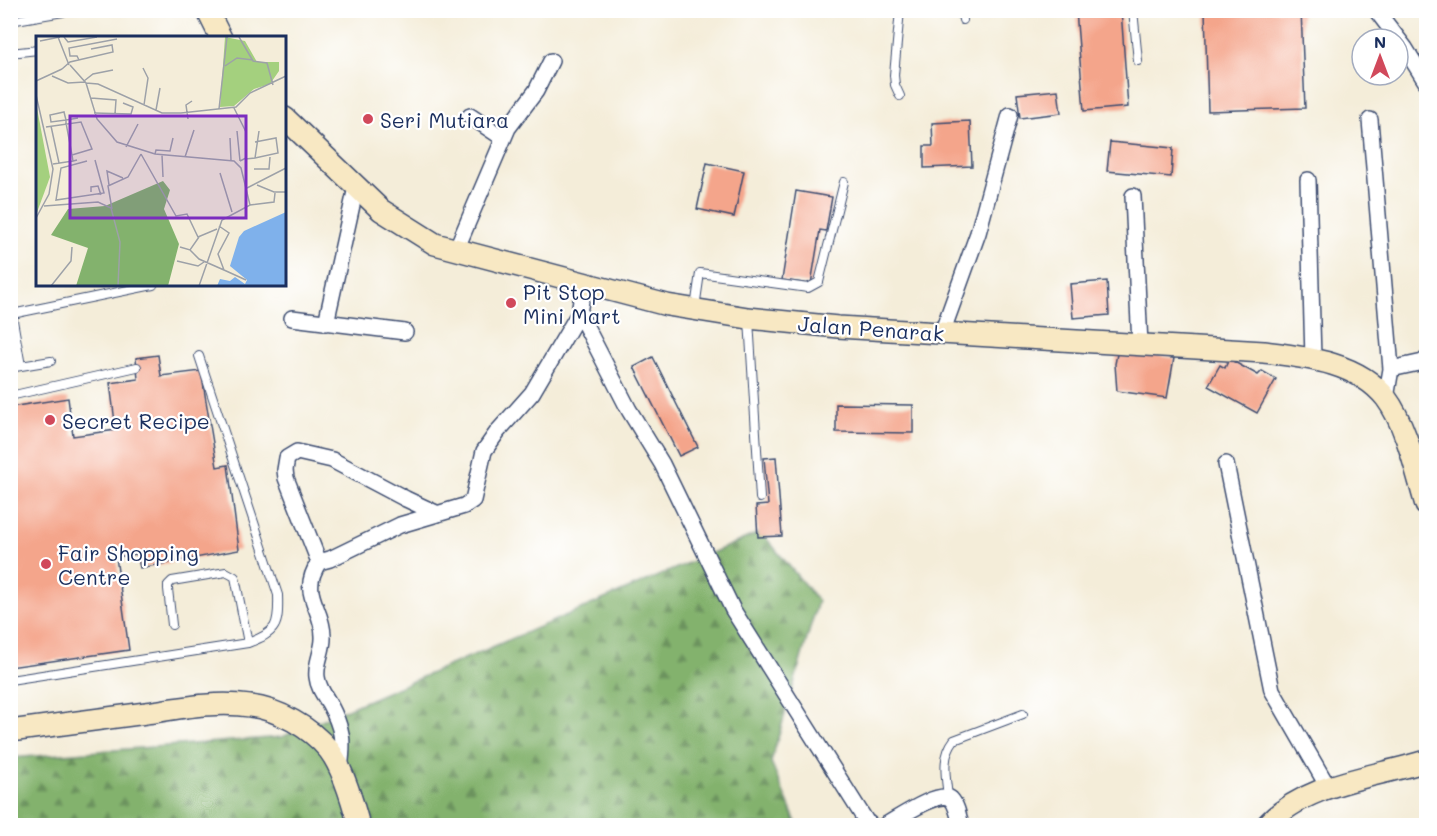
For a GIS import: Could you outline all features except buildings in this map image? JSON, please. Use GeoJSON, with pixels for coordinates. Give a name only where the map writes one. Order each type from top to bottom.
{"type":"FeatureCollection","features":[{"type":"Feature","properties":{"kind":"street"},"geometry":{"type":"LineString","coordinates":[[207,10],[220,36]]}},
{"type":"Feature","properties":{"kind":"street"},"geometry":{"type":"LineString","coordinates":[[1377,10],[1426,82]]}},
{"type":"Feature","properties":{"kind":"street"},"geometry":{"type":"LineString","coordinates":[[456,250],[508,128],[536,91],[551,61]]}},
{"type":"Feature","properties":{"kind":"street"},"geometry":{"type":"LineString","coordinates":[[942,333],[978,233],[1010,115]]}},
{"type":"Feature","properties":{"kind":"street"},"geometry":{"type":"LineString","coordinates":[[470,116],[503,138]]}},
{"type":"Feature","properties":{"kind":"street","name":"Jalan Penarak"},"geometry":{"type":"LineString","coordinates":[[286,119],[381,210],[435,244],[667,305],[748,318],[838,327],[1264,352],[1313,358],[1345,368],[1372,385],[1386,398],[1402,427],[1426,505]]}},
{"type":"Feature","properties":{"kind":"street"},"geometry":{"type":"LineString","coordinates":[[1370,120],[1391,369],[1386,398]]}},
{"type":"Feature","properties":{"kind":"street"},"geometry":{"type":"LineString","coordinates":[[1308,180],[1313,358]]}},
{"type":"Feature","properties":{"kind":"street"},"geometry":{"type":"LineString","coordinates":[[326,323],[356,187]]}},
{"type":"Feature","properties":{"kind":"street"},"geometry":{"type":"LineString","coordinates":[[1133,196],[1140,345]]}},
{"type":"Feature","properties":{"kind":"street"},"geometry":{"type":"LineString","coordinates":[[340,769],[343,734],[317,677],[324,640],[323,627],[310,590],[311,573],[318,562],[330,559],[400,525],[464,506],[473,500],[484,451],[498,431],[532,393],[579,313],[584,283]]}},
{"type":"Feature","properties":{"kind":"street"},"geometry":{"type":"LineString","coordinates":[[579,313],[629,410],[662,464],[733,610],[866,821],[872,825]]}},
{"type":"Feature","properties":{"kind":"street"},"geometry":{"type":"LineString","coordinates":[[292,318],[405,332]]}},
{"type":"Feature","properties":{"kind":"street"},"geometry":{"type":"LineString","coordinates":[[1391,369],[1423,362],[1426,359]]}},
{"type":"Feature","properties":{"kind":"street"},"geometry":{"type":"LineString","coordinates":[[318,562],[286,478],[287,458],[297,452],[332,460],[438,514]]}},
{"type":"Feature","properties":{"kind":"street"},"geometry":{"type":"LineString","coordinates":[[1226,464],[1272,690],[1328,787]]}},
{"type":"Feature","properties":{"kind":"street"},"geometry":{"type":"LineString","coordinates":[[10,731],[197,705],[251,706],[273,712],[298,724],[329,750],[340,769],[360,825]]}},
{"type":"Feature","properties":{"kind":"street"},"geometry":{"type":"LineString","coordinates":[[1266,825],[1297,801],[1328,787],[1426,761]]}},
{"type":"Feature","properties":{"kind":"street"},"geometry":{"type":"LineString","coordinates":[[884,825],[936,797],[948,797],[954,801],[961,825]]}},
{"type":"Feature","properties":{"kind":"lane"},"geometry":{"type":"LineString","coordinates":[[900,10],[894,75],[900,96]]}},
{"type":"Feature","properties":{"kind":"lane"},"geometry":{"type":"LineString","coordinates":[[961,10],[963,20]]}},
{"type":"Feature","properties":{"kind":"lane"},"geometry":{"type":"LineString","coordinates":[[1133,10],[1138,61]]}},
{"type":"Feature","properties":{"kind":"lane"},"geometry":{"type":"LineString","coordinates":[[10,21],[63,12]]}},
{"type":"Feature","properties":{"kind":"lane"},"geometry":{"type":"LineString","coordinates":[[10,53],[36,50]]}},
{"type":"Feature","properties":{"kind":"lane"},"geometry":{"type":"LineString","coordinates":[[695,310],[700,273],[808,288],[819,282],[844,182]]}},
{"type":"Feature","properties":{"kind":"lane"},"geometry":{"type":"LineString","coordinates":[[12,314],[148,286]]}},
{"type":"Feature","properties":{"kind":"lane"},"geometry":{"type":"LineString","coordinates":[[10,303],[21,366]]}},
{"type":"Feature","properties":{"kind":"lane"},"geometry":{"type":"LineString","coordinates":[[748,318],[760,498]]}},
{"type":"Feature","properties":{"kind":"lane"},"geometry":{"type":"LineString","coordinates":[[10,680],[248,643],[265,636],[274,627],[279,616],[278,595],[199,356]]}},
{"type":"Feature","properties":{"kind":"lane"},"geometry":{"type":"LineString","coordinates":[[10,368],[51,361]]}},
{"type":"Feature","properties":{"kind":"lane"},"geometry":{"type":"LineString","coordinates":[[10,396],[137,367]]}},
{"type":"Feature","properties":{"kind":"lane"},"geometry":{"type":"LineString","coordinates":[[172,625],[168,585],[172,581],[225,572],[235,577],[248,643]]}},
{"type":"Feature","properties":{"kind":"lane"},"geometry":{"type":"LineString","coordinates":[[948,797],[945,766],[947,749],[954,740],[1023,714]]}},
{"type":"Feature","properties":{"kind":"green space"},"geometry":{"type":"Polygon","coordinates":[[[761,532],[818,601],[771,762],[797,825],[11,826],[11,758],[282,737],[761,532]]]}},
{"type":"Feature","properties":{"kind":"place","name":"Seri Mutiara"},"geometry":{"type":"Point","coordinates":[368,119]}},
{"type":"Feature","properties":{"kind":"place","name":"Pit Stop Mini Mart"},"geometry":{"type":"Point","coordinates":[511,303]}},
{"type":"Feature","properties":{"kind":"place","name":"Secret Recipe"},"geometry":{"type":"Point","coordinates":[50,420]}},
{"type":"Feature","properties":{"kind":"place","name":"Fair Shopping Centre"},"geometry":{"type":"Point","coordinates":[46,564]}}]}
